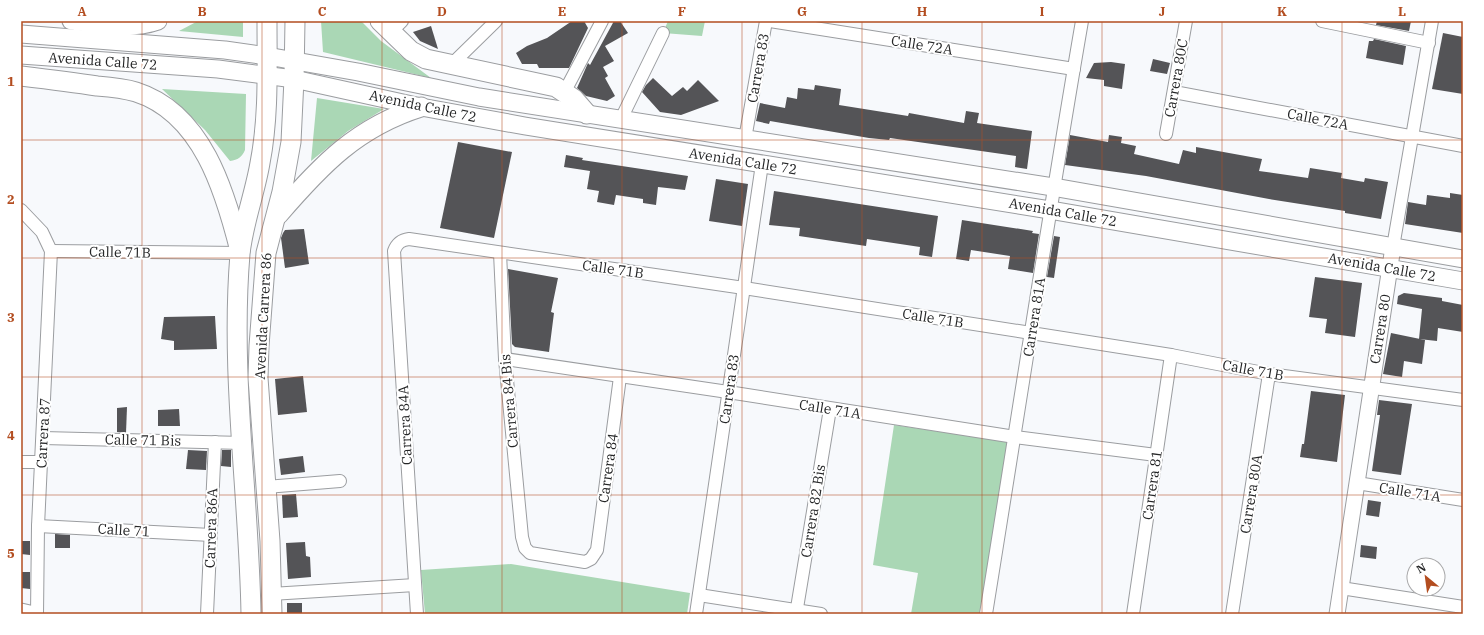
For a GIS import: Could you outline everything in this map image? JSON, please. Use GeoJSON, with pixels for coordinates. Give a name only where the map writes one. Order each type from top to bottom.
{"type":"FeatureCollection","features":[{"type":"Feature","properties":{"kind":"main road"},"geometry":{"type":"LineString","coordinates":[[71,21],[118,26],[146,25],[158,21]]}},
{"type":"Feature","properties":{"kind":"main road","name":"Avenida Carrera 86"},"geometry":{"type":"LineString","coordinates":[[251,614],[251,570],[238,338],[240,253],[262,156],[267,56],[267,21]]}},
{"type":"Feature","properties":{"kind":"main road","name":"Avenida Carrera 86"},"geometry":{"type":"LineString","coordinates":[[272,614],[266,487],[258,378],[266,253],[288,164],[291,142],[295,60],[295,21]]}},
{"type":"Feature","properties":{"kind":"main road"},"geometry":{"type":"LineString","coordinates":[[391,25],[418,56],[450,66],[548,85],[565,91],[587,114]]}},
{"type":"Feature","properties":{"kind":"main road","name":"Avenida Calle 72"},"geometry":{"type":"LineString","coordinates":[[21,34],[217,49],[295,60],[479,97],[1053,187],[1463,259]]}},
{"type":"Feature","properties":{"kind":"main road","name":"Avenida Calle 72"},"geometry":{"type":"LineString","coordinates":[[21,54],[218,69],[294,79],[421,107],[525,126],[1050,210],[1463,281]]}},
{"type":"Feature","properties":{"kind":"main road"},"geometry":{"type":"LineString","coordinates":[[21,76],[122,88],[150,97],[167,109],[192,132],[208,158],[228,208],[240,253]]}},
{"type":"Feature","properties":{"kind":"main road"},"geometry":{"type":"LineString","coordinates":[[273,221],[308,180],[324,164],[354,139],[391,117],[421,107]]}},
{"type":"Feature","properties":{"kind":"street"},"geometry":{"type":"LineString","coordinates":[[450,66],[496,21]]}},
{"type":"Feature","properties":{"kind":"street"},"geometry":{"type":"LineString","coordinates":[[565,91],[602,21]]}},
{"type":"Feature","properties":{"kind":"street","name":"Carrera 83"},"geometry":{"type":"LineString","coordinates":[[745,139],[766,21]]}},
{"type":"Feature","properties":{"kind":"street","name":"Calle 72A"},"geometry":{"type":"LineString","coordinates":[[770,21],[1074,69]]}},
{"type":"Feature","properties":{"kind":"street","name":"Carrera 81A"},"geometry":{"type":"LineString","coordinates":[[986,614],[1032,334],[1053,187],[1082,21]]}},
{"type":"Feature","properties":{"kind":"street","name":"Carrera 80C"},"geometry":{"type":"LineString","coordinates":[[1166,134],[1186,21]]}},
{"type":"Feature","properties":{"kind":"street"},"geometry":{"type":"LineString","coordinates":[[1322,21],[1429,43]]}},
{"type":"Feature","properties":{"kind":"street","name":"Carrera 80"},"geometry":{"type":"LineString","coordinates":[[1337,614],[1393,247],[1432,21]]}},
{"type":"Feature","properties":{"kind":"street"},"geometry":{"type":"LineString","coordinates":[[621,119],[663,33]]}},
{"type":"Feature","properties":{"kind":"street","name":"Calle 72A"},"geometry":{"type":"LineString","coordinates":[[1174,92],[1463,146]]}},
{"type":"Feature","properties":{"kind":"street","name":"Carrera 83"},"geometry":{"type":"LineString","coordinates":[[696,614],[762,164]]}},
{"type":"Feature","properties":{"kind":"street"},"geometry":{"type":"LineString","coordinates":[[21,210],[42,232],[51,251]]}},
{"type":"Feature","properties":{"kind":"street","name":"Calle 71B"},"geometry":{"type":"LineString","coordinates":[[403,240],[409,239],[744,288],[1171,355],[1269,374],[1463,400]]}},
{"type":"Feature","properties":{"kind":"street","name":"Carrera 84A"},"geometry":{"type":"LineString","coordinates":[[403,240],[396,244],[394,250],[416,614]]}},
{"type":"Feature","properties":{"kind":"street","name":"Calle 71B"},"geometry":{"type":"LineString","coordinates":[[51,251],[240,253]]}},
{"type":"Feature","properties":{"kind":"street","name":"Carrera 87"},"geometry":{"type":"LineString","coordinates":[[36,614],[38,526],[51,251]]}},
{"type":"Feature","properties":{"kind":"street","name":"Carrera 84 Bis"},"geometry":{"type":"LineString","coordinates":[[500,253],[505,359],[524,548],[530,553],[585,562],[591,559]]}},
{"type":"Feature","properties":{"kind":"street","name":"Carrera 81"},"geometry":{"type":"LineString","coordinates":[[1133,614],[1171,355]]}},
{"type":"Feature","properties":{"kind":"street","name":"Calle 71A"},"geometry":{"type":"LineString","coordinates":[[505,359],[1015,437],[1156,456]]}},
{"type":"Feature","properties":{"kind":"street","name":"Carrera 80A"},"geometry":{"type":"LineString","coordinates":[[1232,614],[1269,374]]}},
{"type":"Feature","properties":{"kind":"street","name":"Carrera 84"},"geometry":{"type":"LineString","coordinates":[[591,559],[596,550],[620,377]]}},
{"type":"Feature","properties":{"kind":"street","name":"Carrera 82 Bis"},"geometry":{"type":"LineString","coordinates":[[796,612],[830,409]]}},
{"type":"Feature","properties":{"kind":"street","name":"Calle 71 Bis"},"geometry":{"type":"LineString","coordinates":[[43,438],[243,443]]}},
{"type":"Feature","properties":{"kind":"street","name":"Carrera 86A"},"geometry":{"type":"LineString","coordinates":[[207,614],[214,442]]}},
{"type":"Feature","properties":{"kind":"street"},"geometry":{"type":"LineString","coordinates":[[21,462],[41,462]]}},
{"type":"Feature","properties":{"kind":"street"},"geometry":{"type":"LineString","coordinates":[[266,487],[340,481]]}},
{"type":"Feature","properties":{"kind":"street","name":"Calle 71A"},"geometry":{"type":"LineString","coordinates":[[1357,484],[1463,500]]}},
{"type":"Feature","properties":{"kind":"street","name":"Calle 71"},"geometry":{"type":"LineString","coordinates":[[38,526],[211,535]]}},
{"type":"Feature","properties":{"kind":"street"},"geometry":{"type":"LineString","coordinates":[[271,594],[415,585]]}},
{"type":"Feature","properties":{"kind":"street"},"geometry":{"type":"LineString","coordinates":[[1341,588],[1463,607]]}},
{"type":"Feature","properties":{"kind":"street"},"geometry":{"type":"LineString","coordinates":[[698,595],[796,612],[821,614]]}},
{"type":"Feature","properties":{"kind":"street"},"geometry":{"type":"LineString","coordinates":[[21,611],[36,614]]}},
{"type":"Feature","properties":{"kind":"green space"},"geometry":{"type":"Polygon","coordinates":[[[198,21],[243,21],[243,37],[179,31],[198,21]]]}},
{"type":"Feature","properties":{"kind":"green space"},"geometry":{"type":"Polygon","coordinates":[[[321,21],[361,21],[381,41],[431,78],[323,52],[321,21]]]}},
{"type":"Feature","properties":{"kind":"green space"},"geometry":{"type":"Polygon","coordinates":[[[668,21],[705,21],[702,36],[663,33],[668,21]]]}},
{"type":"Feature","properties":{"kind":"green space"},"geometry":{"type":"Polygon","coordinates":[[[162,89],[246,94],[245,150],[243,155],[230,161],[205,130],[162,89]]]}},
{"type":"Feature","properties":{"kind":"green space"},"geometry":{"type":"Polygon","coordinates":[[[317,98],[384,109],[348,131],[311,161],[317,98]]]}},
{"type":"Feature","properties":{"kind":"green space"},"geometry":{"type":"Polygon","coordinates":[[[894,425],[1010,442],[984,614],[911,614],[918,573],[873,565],[894,425]]]}},
{"type":"Feature","properties":{"kind":"green space"},"geometry":{"type":"Polygon","coordinates":[[[511,564],[690,593],[687,614],[425,614],[421,570],[511,564]]]}},
{"type":"Feature","properties":{"kind":"building"},"geometry":{"type":"Polygon","coordinates":[[[572,21],[584,21],[588,28],[569,68],[539,68],[537,64],[522,64],[516,53],[527,46],[547,38],[572,21]]]}},
{"type":"Feature","properties":{"kind":"building"},"geometry":{"type":"Polygon","coordinates":[[[614,21],[620,21],[628,33],[605,46],[614,61],[603,67],[608,76],[605,78],[615,96],[607,101],[586,96],[577,88],[588,63],[590,65],[614,21]]]}},
{"type":"Feature","properties":{"kind":"building"},"geometry":{"type":"Polygon","coordinates":[[[1377,21],[1411,21],[1409,31],[1376,25],[1377,21]]]}},
{"type":"Feature","properties":{"kind":"building"},"geometry":{"type":"Polygon","coordinates":[[[431,26],[438,49],[420,41],[413,32],[431,26]]]}},
{"type":"Feature","properties":{"kind":"building"},"geometry":{"type":"Polygon","coordinates":[[[1443,33],[1463,37],[1463,94],[1432,89],[1443,33]]]}},
{"type":"Feature","properties":{"kind":"building"},"geometry":{"type":"Polygon","coordinates":[[[1374,39],[1406,46],[1403,65],[1366,58],[1369,41],[1373,41],[1374,39]]]}},
{"type":"Feature","properties":{"kind":"building"},"geometry":{"type":"Polygon","coordinates":[[[1153,59],[1170,63],[1167,74],[1150,71],[1153,59]]]}},
{"type":"Feature","properties":{"kind":"building"},"geometry":{"type":"Polygon","coordinates":[[[1111,62],[1125,64],[1122,89],[1104,86],[1104,80],[1086,78],[1094,63],[1111,62]]]}},
{"type":"Feature","properties":{"kind":"building"},"geometry":{"type":"Polygon","coordinates":[[[653,78],[672,96],[683,87],[687,91],[698,80],[719,101],[681,115],[660,112],[642,92],[653,78]]]}},
{"type":"Feature","properties":{"kind":"building"},"geometry":{"type":"Polygon","coordinates":[[[815,85],[841,89],[839,105],[908,116],[909,113],[964,123],[966,111],[979,113],[977,123],[1032,131],[1027,169],[1015,167],[1016,156],[890,138],[889,140],[869,138],[770,121],[769,124],[756,121],[760,103],[785,108],[787,97],[797,99],[798,88],[814,90],[815,85]]]}},
{"type":"Feature","properties":{"kind":"building"},"geometry":{"type":"Polygon","coordinates":[[[1070,135],[1108,142],[1109,135],[1122,137],[1121,143],[1136,146],[1134,154],[1179,164],[1183,150],[1196,153],[1196,147],[1262,159],[1259,171],[1308,178],[1310,168],[1342,173],[1341,178],[1364,182],[1365,178],[1388,182],[1381,219],[1345,213],[1345,211],[1269,199],[1146,176],[1065,165],[1070,135]]]}},
{"type":"Feature","properties":{"kind":"building"},"geometry":{"type":"Polygon","coordinates":[[[458,142],[512,152],[494,238],[440,228],[458,142]]]}},
{"type":"Feature","properties":{"kind":"building"},"geometry":{"type":"Polygon","coordinates":[[[566,155],[583,158],[582,160],[688,176],[685,190],[658,187],[656,205],[643,203],[643,199],[616,195],[614,205],[597,202],[599,191],[587,189],[590,171],[564,167],[566,155]]]}},
{"type":"Feature","properties":{"kind":"building"},"geometry":{"type":"Polygon","coordinates":[[[716,179],[748,184],[742,226],[709,221],[716,179]]]}},
{"type":"Feature","properties":{"kind":"building"},"geometry":{"type":"Polygon","coordinates":[[[774,191],[938,216],[932,257],[919,255],[920,247],[867,239],[866,246],[799,236],[800,228],[769,225],[774,191]]]}},
{"type":"Feature","properties":{"kind":"building"},"geometry":{"type":"Polygon","coordinates":[[[1450,193],[1463,195],[1463,233],[1405,224],[1408,202],[1426,205],[1427,195],[1450,198],[1450,193]]]}},
{"type":"Feature","properties":{"kind":"building"},"geometry":{"type":"Polygon","coordinates":[[[962,220],[1033,231],[1032,233],[1039,234],[1033,273],[1008,269],[1010,256],[971,250],[969,261],[956,259],[962,220]]]}},
{"type":"Feature","properties":{"kind":"building"},"geometry":{"type":"Polygon","coordinates":[[[304,229],[309,264],[285,268],[281,238],[283,233],[285,230],[304,229]]]}},
{"type":"Feature","properties":{"kind":"building"},"geometry":{"type":"Polygon","coordinates":[[[1054,236],[1060,237],[1054,278],[1047,277],[1054,236]]]}},
{"type":"Feature","properties":{"kind":"building"},"geometry":{"type":"Polygon","coordinates":[[[508,269],[558,278],[551,312],[554,313],[549,352],[515,347],[512,344],[508,269]]]}},
{"type":"Feature","properties":{"kind":"building"},"geometry":{"type":"Polygon","coordinates":[[[1315,277],[1362,283],[1355,337],[1325,333],[1327,319],[1309,317],[1315,277]]]}},
{"type":"Feature","properties":{"kind":"building"},"geometry":{"type":"Polygon","coordinates":[[[1404,293],[1442,298],[1442,301],[1463,305],[1463,332],[1438,328],[1437,341],[1419,339],[1422,309],[1397,304],[1398,296],[1404,293]]]}},
{"type":"Feature","properties":{"kind":"building"},"geometry":{"type":"Polygon","coordinates":[[[215,316],[217,349],[174,350],[174,341],[161,339],[164,317],[215,316]]]}},
{"type":"Feature","properties":{"kind":"building"},"geometry":{"type":"Polygon","coordinates":[[[1391,333],[1425,340],[1422,364],[1404,361],[1402,377],[1383,374],[1391,333]]]}},
{"type":"Feature","properties":{"kind":"building"},"geometry":{"type":"Polygon","coordinates":[[[303,376],[307,412],[278,415],[275,379],[303,376]]]}},
{"type":"Feature","properties":{"kind":"building"},"geometry":{"type":"Polygon","coordinates":[[[1311,391],[1345,395],[1337,462],[1300,457],[1302,444],[1304,444],[1311,391]]]}},
{"type":"Feature","properties":{"kind":"building"},"geometry":{"type":"Polygon","coordinates":[[[1379,400],[1412,404],[1401,475],[1372,471],[1380,415],[1377,415],[1379,400]]]}},
{"type":"Feature","properties":{"kind":"building"},"geometry":{"type":"Polygon","coordinates":[[[127,407],[126,433],[117,432],[117,408],[127,407]]]}},
{"type":"Feature","properties":{"kind":"building"},"geometry":{"type":"Polygon","coordinates":[[[179,409],[180,426],[158,426],[158,410],[179,409]]]}},
{"type":"Feature","properties":{"kind":"building"},"geometry":{"type":"Polygon","coordinates":[[[188,450],[207,451],[206,470],[186,469],[188,450]]]}},
{"type":"Feature","properties":{"kind":"building"},"geometry":{"type":"Polygon","coordinates":[[[222,450],[231,450],[231,467],[221,466],[222,450]]]}},
{"type":"Feature","properties":{"kind":"building"},"geometry":{"type":"Polygon","coordinates":[[[303,456],[305,472],[281,475],[279,459],[303,456]]]}},
{"type":"Feature","properties":{"kind":"building"},"geometry":{"type":"Polygon","coordinates":[[[296,494],[298,517],[283,518],[282,495],[296,494]]]}},
{"type":"Feature","properties":{"kind":"building"},"geometry":{"type":"Polygon","coordinates":[[[1368,500],[1381,502],[1379,517],[1366,515],[1368,500]]]}},
{"type":"Feature","properties":{"kind":"building"},"geometry":{"type":"Polygon","coordinates":[[[55,534],[70,535],[70,548],[55,548],[55,534]]]}},
{"type":"Feature","properties":{"kind":"building"},"geometry":{"type":"Polygon","coordinates":[[[22,541],[30,541],[30,555],[21,554],[22,541]]]}},
{"type":"Feature","properties":{"kind":"building"},"geometry":{"type":"Polygon","coordinates":[[[305,542],[306,556],[310,557],[311,577],[288,579],[286,543],[305,542]]]}},
{"type":"Feature","properties":{"kind":"building"},"geometry":{"type":"Polygon","coordinates":[[[1361,545],[1377,547],[1376,559],[1360,557],[1361,545]]]}},
{"type":"Feature","properties":{"kind":"building"},"geometry":{"type":"Polygon","coordinates":[[[21,572],[30,572],[30,589],[21,588],[21,572]]]}},
{"type":"Feature","properties":{"kind":"building"},"geometry":{"type":"Polygon","coordinates":[[[287,603],[302,603],[302,614],[287,614],[287,603]]]}}]}
